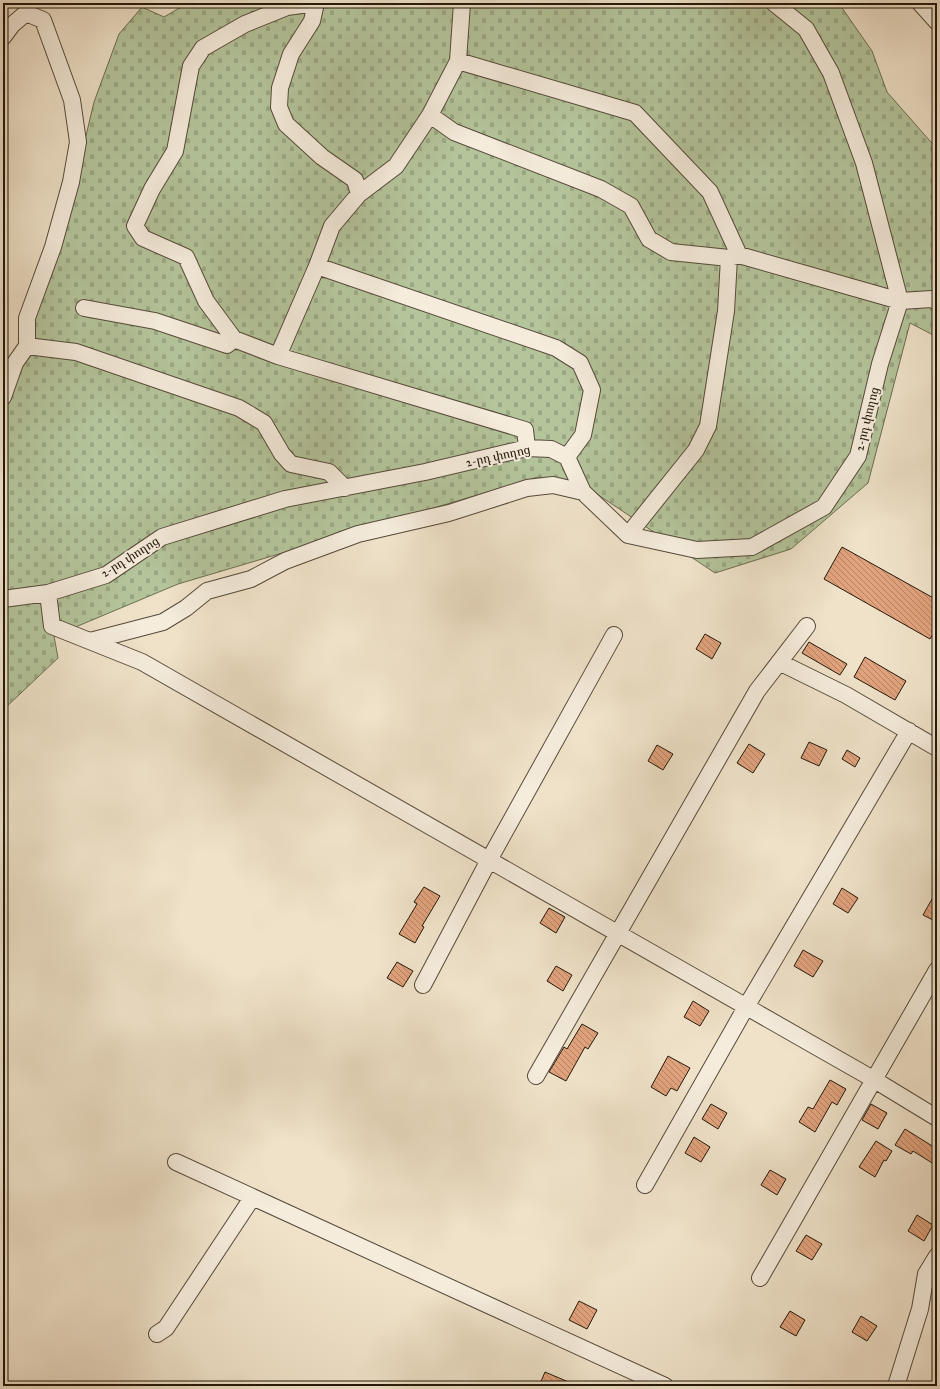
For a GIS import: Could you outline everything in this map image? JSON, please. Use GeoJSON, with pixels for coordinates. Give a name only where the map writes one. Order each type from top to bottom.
{"type":"FeatureCollection","features":[{"type":"Feature","properties":{"kind":"street"},"geometry":{"type":"LineString","coordinates":[[359,194],[354,180],[322,157],[286,124],[279,107],[280,88],[291,54],[312,21],[316,3],[280,10],[245,24],[203,48],[191,66],[175,150],[152,189],[135,226],[143,238],[186,257],[206,302],[234,339],[278,356],[524,430],[527,448]]}},
{"type":"Feature","properties":{"kind":"street"},"geometry":{"type":"LineString","coordinates":[[278,356],[317,266],[332,226],[359,194],[396,166],[430,115],[458,61],[462,3]]}},
{"type":"Feature","properties":{"kind":"street"},"geometry":{"type":"LineString","coordinates":[[774,3],[806,29],[831,73],[864,163],[900,302]]}},
{"type":"Feature","properties":{"kind":"street"},"geometry":{"type":"LineString","coordinates":[[920,3],[937,22]]}},
{"type":"Feature","properties":{"kind":"street"},"geometry":{"type":"LineString","coordinates":[[3,37],[12,24],[26,13],[44,20],[72,100],[78,142],[54,247],[28,318],[27,346],[15,363],[3,397]]}},
{"type":"Feature","properties":{"kind":"street"},"geometry":{"type":"LineString","coordinates":[[317,266],[556,348],[580,363],[592,390],[583,435],[567,457],[583,492],[628,535],[696,450],[708,426],[734,257],[710,192],[635,113],[458,61]]}},
{"type":"Feature","properties":{"kind":"street"},"geometry":{"type":"LineString","coordinates":[[430,115],[454,132],[600,189],[631,206],[649,239],[672,252],[734,257],[900,302],[932,299],[937,302]]}},
{"type":"Feature","properties":{"kind":"street","name":"2-րդ փողոց"},"geometry":{"type":"LineString","coordinates":[[628,535],[698,550],[752,547],[824,507],[858,456],[880,364],[900,302]]}},
{"type":"Feature","properties":{"kind":"street"},"geometry":{"type":"LineString","coordinates":[[84,308],[155,321],[227,345],[234,339]]}},
{"type":"Feature","properties":{"kind":"street"},"geometry":{"type":"LineString","coordinates":[[27,346],[76,352],[239,408],[264,423],[282,454],[291,464],[329,472],[345,488]]}},
{"type":"Feature","properties":{"kind":"street","name":"2-րդ փողոց"},"geometry":{"type":"LineString","coordinates":[[3,599],[48,593],[106,575],[162,537],[285,499],[425,472],[527,448],[551,449],[567,457]]}},
{"type":"Feature","properties":{"kind":"street"},"geometry":{"type":"LineString","coordinates":[[90,641],[163,622],[186,608],[207,591],[251,579],[285,561],[358,534],[450,513],[527,488],[553,485],[583,492]]}},
{"type":"Feature","properties":{"kind":"street"},"geometry":{"type":"LineString","coordinates":[[48,593],[52,626],[142,662],[873,1079],[937,1118]]}},
{"type":"Feature","properties":{"kind":"street"},"geometry":{"type":"LineString","coordinates":[[536,1076],[619,934],[757,691],[807,626]]}},
{"type":"Feature","properties":{"kind":"street"},"geometry":{"type":"LineString","coordinates":[[423,985],[489,860],[614,635]]}},
{"type":"Feature","properties":{"kind":"street"},"geometry":{"type":"LineString","coordinates":[[779,662],[846,696],[937,748]]}},
{"type":"Feature","properties":{"kind":"street"},"geometry":{"type":"LineString","coordinates":[[645,1185],[746,1007],[909,731]]}},
{"type":"Feature","properties":{"kind":"street"},"geometry":{"type":"LineString","coordinates":[[760,1278],[937,970]]}},
{"type":"Feature","properties":{"kind":"street"},"geometry":{"type":"LineString","coordinates":[[176,1162],[665,1386]]}},
{"type":"Feature","properties":{"kind":"street"},"geometry":{"type":"LineString","coordinates":[[157,1334],[166,1328],[252,1198]]}},
{"type":"Feature","properties":{"kind":"street"},"geometry":{"type":"LineString","coordinates":[[896,1386],[920,1309],[926,1274],[937,1256]]}},
{"type":"Feature","properties":{"kind":"green space"},"geometry":{"type":"Polygon","coordinates":[[[188,3],[835,3],[840,5],[872,51],[887,92],[937,149],[937,337],[910,323],[868,483],[791,549],[715,573],[582,484],[538,477],[178,584],[54,636],[58,658],[3,710],[3,394],[63,232],[94,102],[119,34],[142,7],[164,17],[188,3]]]}},
{"type":"Feature","properties":{"kind":"building"},"geometry":{"type":"Polygon","coordinates":[[[842,547],[937,600],[937,627],[930,639],[824,579],[842,547]]]}},
{"type":"Feature","properties":{"kind":"building"},"geometry":{"type":"Polygon","coordinates":[[[705,634],[721,643],[712,659],[696,649],[705,634]]]}},
{"type":"Feature","properties":{"kind":"building"},"geometry":{"type":"Polygon","coordinates":[[[809,642],[847,664],[840,675],[802,653],[809,642]]]}},
{"type":"Feature","properties":{"kind":"building"},"geometry":{"type":"Polygon","coordinates":[[[865,657],[906,681],[895,700],[854,677],[865,657]]]}},
{"type":"Feature","properties":{"kind":"building"},"geometry":{"type":"Polygon","coordinates":[[[809,742],[827,750],[819,766],[801,758],[809,742]]]}},
{"type":"Feature","properties":{"kind":"building"},"geometry":{"type":"Polygon","coordinates":[[[749,744],[765,754],[753,773],[737,763],[749,744]]]}},
{"type":"Feature","properties":{"kind":"building"},"geometry":{"type":"Polygon","coordinates":[[[657,745],[673,754],[663,770],[648,761],[657,745]]]}},
{"type":"Feature","properties":{"kind":"building"},"geometry":{"type":"Polygon","coordinates":[[[847,750],[860,758],[855,767],[842,759],[847,750]]]}},
{"type":"Feature","properties":{"kind":"building"},"geometry":{"type":"Polygon","coordinates":[[[424,887],[440,896],[422,926],[424,927],[415,943],[399,934],[417,904],[414,902],[424,887]]]}},
{"type":"Feature","properties":{"kind":"building"},"geometry":{"type":"Polygon","coordinates":[[[842,888],[858,898],[848,913],[833,904],[842,888]]]}},
{"type":"Feature","properties":{"kind":"building"},"geometry":{"type":"Polygon","coordinates":[[[937,890],[937,922],[923,915],[937,890]]]}},
{"type":"Feature","properties":{"kind":"building"},"geometry":{"type":"Polygon","coordinates":[[[549,908],[565,917],[556,933],[540,923],[549,908]]]}},
{"type":"Feature","properties":{"kind":"building"},"geometry":{"type":"Polygon","coordinates":[[[803,950],[823,961],[813,977],[794,966],[803,950]]]}},
{"type":"Feature","properties":{"kind":"building"},"geometry":{"type":"Polygon","coordinates":[[[397,962],[413,971],[403,987],[387,978],[397,962]]]}},
{"type":"Feature","properties":{"kind":"building"},"geometry":{"type":"Polygon","coordinates":[[[556,966],[572,975],[563,991],[547,981],[556,966]]]}},
{"type":"Feature","properties":{"kind":"building"},"geometry":{"type":"Polygon","coordinates":[[[693,1001],[709,1011],[700,1026],[684,1017],[693,1001]]]}},
{"type":"Feature","properties":{"kind":"building"},"geometry":{"type":"Polygon","coordinates":[[[582,1024],[598,1033],[588,1049],[585,1047],[566,1081],[549,1072],[564,1047],[567,1049],[582,1024]]]}},
{"type":"Feature","properties":{"kind":"building"},"geometry":{"type":"Polygon","coordinates":[[[668,1056],[690,1068],[677,1091],[671,1088],[666,1096],[651,1087],[668,1056]]]}},
{"type":"Feature","properties":{"kind":"building"},"geometry":{"type":"Polygon","coordinates":[[[830,1080],[846,1089],[837,1105],[832,1102],[815,1132],[799,1122],[808,1107],[813,1109],[830,1080]]]}},
{"type":"Feature","properties":{"kind":"building"},"geometry":{"type":"Polygon","coordinates":[[[711,1104],[727,1113],[718,1129],[702,1119],[711,1104]]]}},
{"type":"Feature","properties":{"kind":"building"},"geometry":{"type":"Polygon","coordinates":[[[871,1104],[887,1113],[878,1129],[862,1120],[871,1104]]]}},
{"type":"Feature","properties":{"kind":"building"},"geometry":{"type":"Polygon","coordinates":[[[905,1129],[937,1149],[937,1166],[913,1151],[911,1154],[895,1145],[905,1129]]]}},
{"type":"Feature","properties":{"kind":"building"},"geometry":{"type":"Polygon","coordinates":[[[694,1137],[710,1147],[701,1162],[685,1153],[694,1137]]]}},
{"type":"Feature","properties":{"kind":"building"},"geometry":{"type":"Polygon","coordinates":[[[876,1141],[892,1151],[886,1161],[884,1160],[875,1177],[859,1167],[876,1141]]]}},
{"type":"Feature","properties":{"kind":"building"},"geometry":{"type":"Polygon","coordinates":[[[770,1170],[786,1179],[777,1195],[761,1185],[770,1170]]]}},
{"type":"Feature","properties":{"kind":"building"},"geometry":{"type":"Polygon","coordinates":[[[917,1215],[933,1225],[924,1241],[908,1231],[917,1215]]]}},
{"type":"Feature","properties":{"kind":"building"},"geometry":{"type":"Polygon","coordinates":[[[806,1235],[822,1244],[812,1260],[796,1251],[806,1235]]]}},
{"type":"Feature","properties":{"kind":"building"},"geometry":{"type":"Polygon","coordinates":[[[579,1301],[597,1310],[587,1329],[569,1320],[579,1301]]]}},
{"type":"Feature","properties":{"kind":"building"},"geometry":{"type":"Polygon","coordinates":[[[790,1311],[805,1320],[796,1336],[780,1327],[790,1311]]]}},
{"type":"Feature","properties":{"kind":"building"},"geometry":{"type":"Polygon","coordinates":[[[861,1316],[877,1326],[867,1341],[852,1332],[861,1316]]]}},
{"type":"Feature","properties":{"kind":"building"},"geometry":{"type":"Polygon","coordinates":[[[545,1372],[578,1386],[539,1386],[545,1372]]]}}]}
